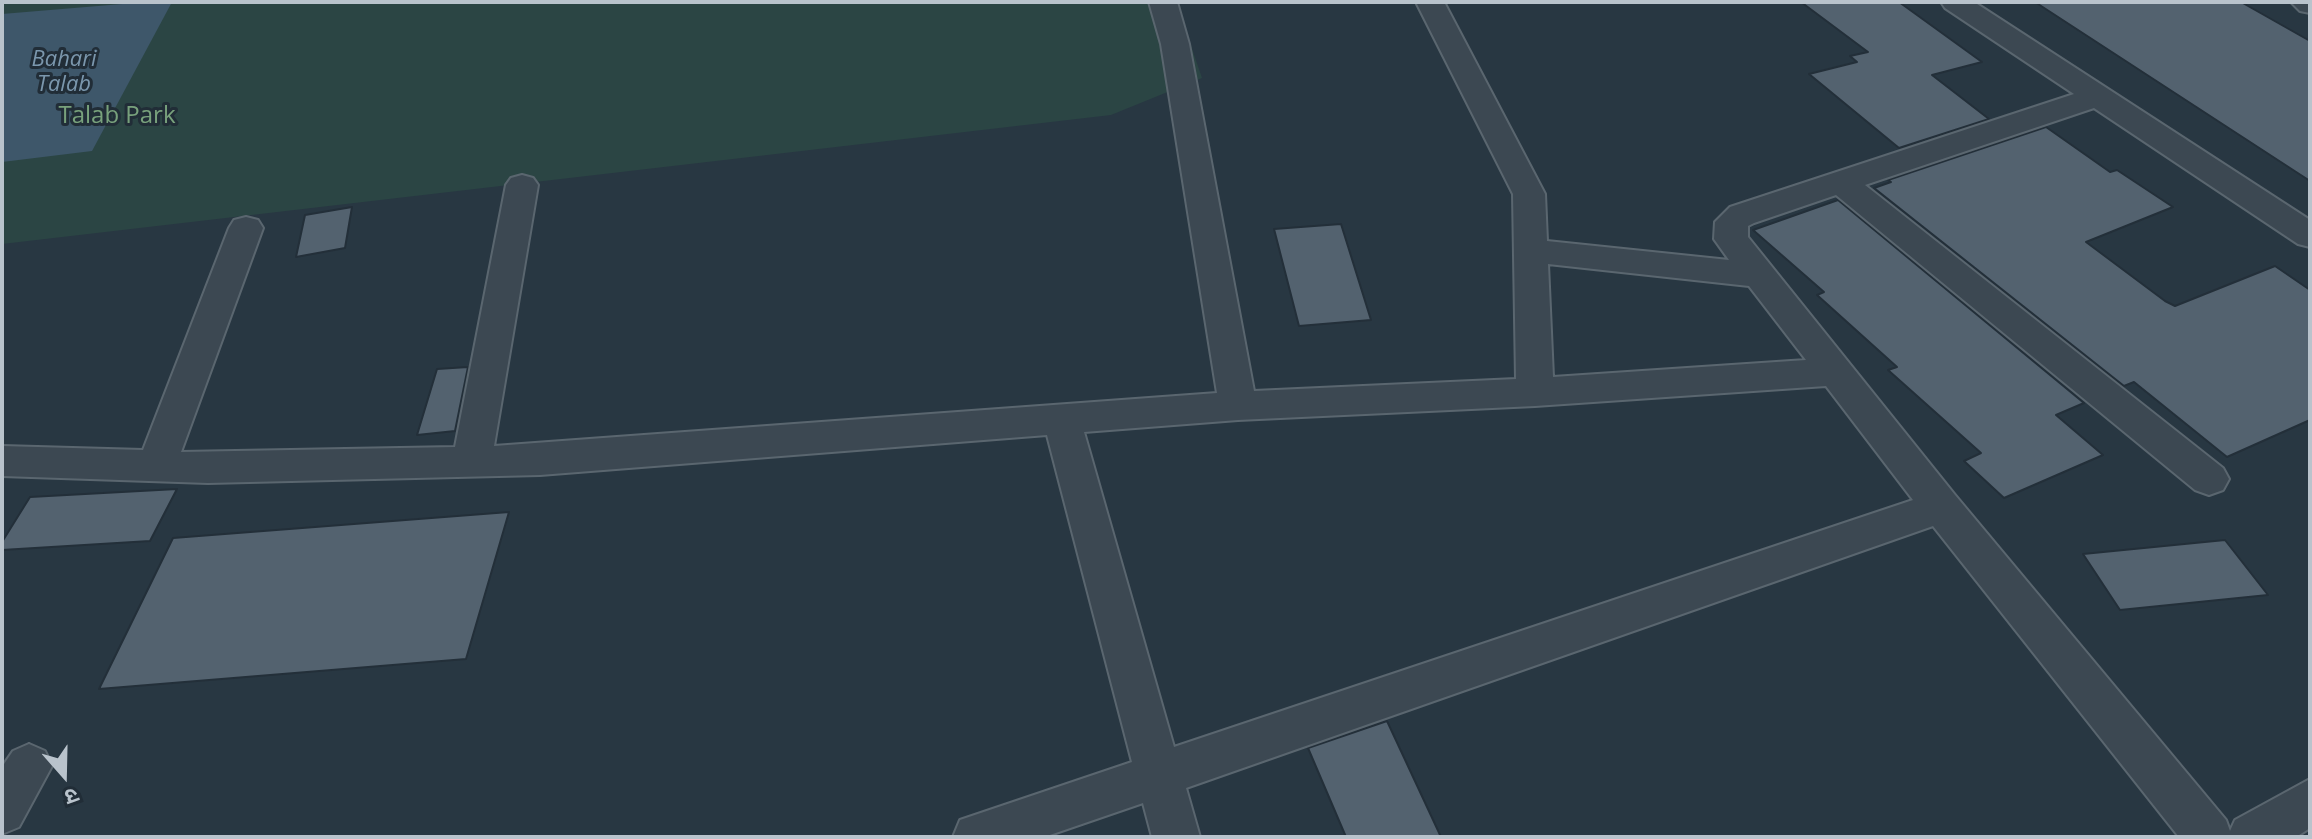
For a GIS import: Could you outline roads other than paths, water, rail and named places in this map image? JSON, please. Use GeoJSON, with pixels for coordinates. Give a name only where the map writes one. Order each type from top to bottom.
{"type":"FeatureCollection","features":[{"type":"Feature","properties":{"kind":"street"},"geometry":{"type":"LineString","coordinates":[[1163,2],[1175,44],[1238,406]]}},
{"type":"Feature","properties":{"kind":"street"},"geometry":{"type":"LineString","coordinates":[[1430,2],[1529,194],[1535,392]]}},
{"type":"Feature","properties":{"kind":"street"},"geometry":{"type":"LineString","coordinates":[[1955,2],[2310,236]]}},
{"type":"Feature","properties":{"kind":"street"},"geometry":{"type":"LineString","coordinates":[[2099,96],[1843,184],[1742,215],[1732,222],[1731,239],[1941,507],[2209,837]]}},
{"type":"Feature","properties":{"kind":"street"},"geometry":{"type":"LineString","coordinates":[[1843,184],[2209,479]]}},
{"type":"Feature","properties":{"kind":"street"},"geometry":{"type":"LineString","coordinates":[[472,462],[522,185]]}},
{"type":"Feature","properties":{"kind":"street"},"geometry":{"type":"LineString","coordinates":[[156,467],[246,228]]}},
{"type":"Feature","properties":{"kind":"street"},"geometry":{"type":"LineString","coordinates":[[1530,251],[1759,275]]}},
{"type":"Feature","properties":{"kind":"street"},"geometry":{"type":"LineString","coordinates":[[2,461],[156,467],[540,460],[1061,418],[1836,372]]}},
{"type":"Feature","properties":{"kind":"street"},"geometry":{"type":"LineString","coordinates":[[1061,418],[1176,837]]}},
{"type":"Feature","properties":{"kind":"street"},"geometry":{"type":"LineString","coordinates":[[977,837],[1941,507]]}},
{"type":"Feature","properties":{"kind":"street"},"geometry":{"type":"LineString","coordinates":[[2,766],[29,766],[2,811]]}},
{"type":"Feature","properties":{"kind":"street"},"geometry":{"type":"LineString","coordinates":[[2252,837],[2310,802]]}},
{"type":"Feature","properties":{"kind":"water","name":"Bahari Talab"},"geometry":{"type":"Polygon","coordinates":[[[172,2],[92,151],[2,162],[2,14],[172,2]]]}},
{"type":"Feature","properties":{"kind":"park label","name":"Talab Park"},"geometry":{"type":"Point","coordinates":[117,116]}}]}
